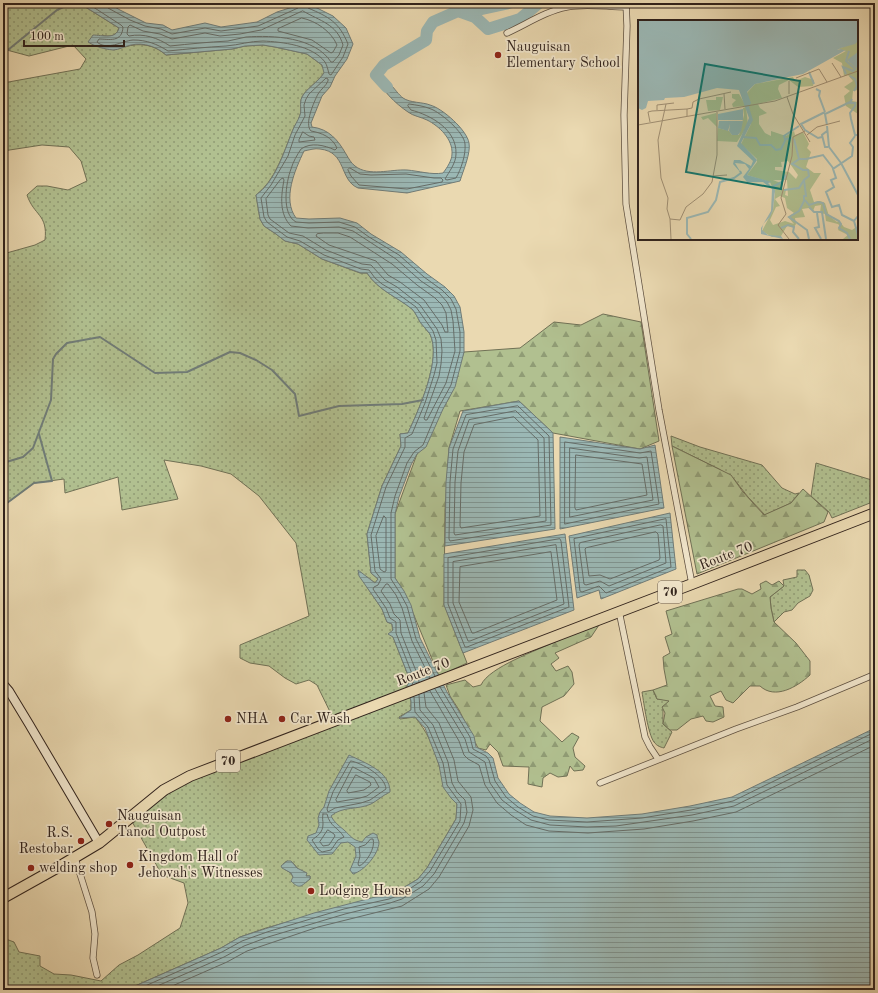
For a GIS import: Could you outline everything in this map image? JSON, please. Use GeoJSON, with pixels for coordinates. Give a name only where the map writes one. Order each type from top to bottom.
{"type":"FeatureCollection","features":[{"type":"Feature","properties":{"kind":"highway","name":"Route 70"},"geometry":{"type":"LineString","coordinates":[[3,898],[99,843],[164,790],[190,776],[692,584],[875,512]]}},
{"type":"Feature","properties":{"kind":"street"},"geometry":{"type":"LineString","coordinates":[[507,33],[553,11],[567,7],[626,5],[627,26],[624,115],[626,204],[659,410],[692,584]]}},
{"type":"Feature","properties":{"kind":"street"},"geometry":{"type":"LineString","coordinates":[[619,611],[645,736],[658,759]]}},
{"type":"Feature","properties":{"kind":"street"},"geometry":{"type":"LineString","coordinates":[[600,783],[658,759],[797,707],[875,673]]}},
{"type":"Feature","properties":{"kind":"street"},"geometry":{"type":"LineString","coordinates":[[3,684],[9,691],[29,724],[99,843]]}},
{"type":"Feature","properties":{"kind":"street"},"geometry":{"type":"LineString","coordinates":[[75,858],[92,912],[95,934],[94,958],[97,975]]}},
{"type":"Feature","properties":{"kind":"green space"},"geometry":{"type":"Polygon","coordinates":[[[3,3],[79,3],[119,28],[115,35],[102,35],[125,47],[131,45],[147,45],[166,55],[263,45],[307,54],[322,65],[325,72],[302,97],[299,117],[278,166],[269,182],[256,195],[260,219],[264,226],[285,241],[298,244],[322,259],[360,273],[367,273],[382,289],[412,309],[430,334],[433,344],[433,357],[428,384],[408,433],[400,434],[401,446],[382,486],[367,534],[371,573],[378,579],[375,583],[367,577],[367,587],[382,609],[387,622],[392,624],[393,637],[410,680],[407,686],[411,701],[411,710],[399,717],[400,719],[415,717],[427,734],[435,752],[447,791],[457,804],[456,819],[427,868],[418,879],[398,891],[266,928],[240,937],[221,948],[126,990],[55,990],[44,988],[38,990],[3,990],[3,938],[14,942],[19,952],[40,956],[40,966],[54,974],[71,975],[101,981],[119,965],[138,955],[180,928],[188,903],[184,883],[162,875],[130,818],[164,790],[334,720],[317,685],[309,680],[296,684],[269,666],[250,663],[240,658],[240,645],[309,616],[296,543],[259,496],[231,474],[201,466],[164,460],[178,499],[122,510],[118,477],[65,493],[64,479],[34,483],[3,506],[3,254],[35,245],[45,240],[45,231],[42,220],[27,195],[37,186],[47,186],[68,190],[87,181],[81,161],[69,147],[42,145],[3,151],[3,83],[80,69],[86,59],[73,45],[29,56],[3,49],[3,3]],[[287,861],[283,864],[286,870],[291,873],[300,886],[310,879],[310,876],[306,876],[306,873],[299,870],[293,863],[287,861]]]}},
{"type":"Feature","properties":{"kind":"green space"},"geometry":{"type":"Polygon","coordinates":[[[603,314],[641,322],[659,441],[640,449],[553,433],[519,401],[460,411],[449,448],[445,510],[444,604],[467,663],[439,676],[406,596],[395,578],[395,514],[417,454],[449,398],[464,352],[520,348],[554,322],[581,325],[603,314]]]}},
{"type":"Feature","properties":{"kind":"green space"},"geometry":{"type":"Polygon","coordinates":[[[671,436],[700,447],[762,465],[782,488],[795,494],[799,493],[791,503],[765,515],[734,479],[719,469],[672,446],[671,436]]]}},
{"type":"Feature","properties":{"kind":"green space"},"geometry":{"type":"Polygon","coordinates":[[[672,446],[731,475],[743,492],[764,515],[791,503],[803,489],[828,512],[824,522],[697,574],[672,446]]]}},
{"type":"Feature","properties":{"kind":"green space"},"geometry":{"type":"Polygon","coordinates":[[[816,463],[875,481],[875,501],[832,518],[829,512],[811,496],[816,463]]]}},
{"type":"Feature","properties":{"kind":"green space"},"geometry":{"type":"Polygon","coordinates":[[[797,570],[805,570],[809,575],[813,590],[810,596],[798,603],[792,610],[784,612],[774,622],[770,597],[784,586],[783,580],[797,577],[797,570]]]}},
{"type":"Feature","properties":{"kind":"green space"},"geometry":{"type":"Polygon","coordinates":[[[766,581],[772,585],[779,581],[784,586],[770,597],[774,622],[796,643],[810,661],[810,675],[799,684],[779,692],[772,692],[760,686],[750,686],[733,703],[726,700],[721,691],[710,696],[715,706],[723,707],[724,717],[713,722],[706,721],[703,716],[691,719],[677,730],[670,730],[663,724],[665,713],[662,707],[669,701],[657,699],[653,690],[667,685],[663,657],[670,653],[665,637],[672,634],[666,611],[738,589],[742,589],[752,594],[761,589],[760,584],[766,581]]]}},
{"type":"Feature","properties":{"kind":"green space"},"geometry":{"type":"Polygon","coordinates":[[[599,625],[591,637],[555,653],[559,658],[551,664],[556,671],[568,666],[572,672],[574,684],[564,696],[542,707],[540,721],[562,742],[572,733],[579,737],[573,748],[575,757],[585,766],[583,770],[574,771],[570,766],[567,776],[558,777],[550,773],[543,778],[542,787],[528,784],[529,767],[503,766],[498,752],[490,744],[486,750],[478,748],[459,710],[450,696],[446,685],[465,680],[473,687],[481,685],[486,678],[494,672],[515,660],[558,641],[563,636],[571,632],[599,625]]]}},
{"type":"Feature","properties":{"kind":"green space"},"geometry":{"type":"Polygon","coordinates":[[[653,690],[657,699],[670,700],[663,709],[663,724],[672,732],[664,748],[654,742],[646,718],[642,692],[653,690]]]}},
{"type":"Feature","properties":{"kind":"water"},"geometry":{"type":"Polygon","coordinates":[[[79,3],[108,3],[146,23],[163,25],[172,30],[205,23],[221,27],[257,22],[277,12],[305,3],[333,16],[346,28],[353,44],[347,59],[335,76],[330,87],[322,96],[311,123],[312,127],[323,130],[332,136],[340,144],[350,161],[355,166],[373,172],[407,170],[443,173],[452,156],[452,148],[448,138],[440,129],[425,119],[410,113],[398,105],[381,86],[376,75],[383,77],[406,100],[427,104],[441,110],[464,132],[469,143],[469,147],[468,157],[460,181],[407,193],[358,188],[348,179],[335,155],[329,151],[316,149],[304,151],[291,184],[290,193],[290,202],[296,218],[340,218],[357,223],[371,234],[401,252],[445,287],[454,296],[460,307],[464,332],[464,352],[455,387],[443,409],[426,447],[417,454],[411,465],[399,497],[395,514],[395,578],[411,605],[420,638],[447,692],[474,736],[476,747],[488,753],[493,758],[498,778],[509,794],[534,812],[550,816],[587,818],[642,814],[732,797],[875,728],[875,990],[126,990],[221,948],[240,937],[314,913],[398,891],[418,879],[427,868],[456,819],[457,804],[443,787],[439,765],[425,728],[415,717],[399,718],[411,710],[411,701],[407,686],[410,680],[393,637],[388,634],[393,630],[392,624],[387,622],[382,609],[359,576],[358,570],[375,583],[378,579],[371,573],[367,534],[382,486],[401,446],[400,434],[408,433],[428,384],[433,357],[433,344],[430,334],[412,309],[382,289],[367,273],[361,273],[322,259],[298,244],[285,241],[264,226],[260,219],[256,195],[274,175],[300,115],[302,97],[324,73],[322,65],[307,54],[263,45],[166,55],[159,50],[141,44],[131,45],[115,50],[103,48],[88,42],[93,35],[112,35],[117,32],[119,28],[79,3]]]}},
{"type":"Feature","properties":{"kind":"water"},"geometry":{"type":"Polygon","coordinates":[[[519,401],[553,433],[555,529],[445,546],[446,482],[449,448],[463,411],[519,401]]]}},
{"type":"Feature","properties":{"kind":"water"},"geometry":{"type":"Polygon","coordinates":[[[560,437],[640,449],[655,445],[664,508],[560,529],[560,437]]]}},
{"type":"Feature","properties":{"kind":"water"},"geometry":{"type":"Polygon","coordinates":[[[670,513],[676,569],[601,599],[599,590],[577,598],[569,536],[670,513]]]}},
{"type":"Feature","properties":{"kind":"water"},"geometry":{"type":"Polygon","coordinates":[[[565,534],[574,610],[463,653],[444,605],[444,554],[565,534]]]}},
{"type":"Feature","properties":{"kind":"water"},"geometry":{"type":"Polygon","coordinates":[[[349,755],[381,773],[386,778],[390,792],[371,804],[345,809],[331,816],[336,823],[356,840],[362,842],[366,837],[373,833],[377,835],[379,842],[374,857],[366,866],[353,874],[350,870],[356,856],[355,847],[348,842],[341,843],[332,854],[319,855],[307,840],[308,836],[316,833],[319,825],[318,818],[320,812],[324,807],[329,791],[349,755]]]}},
{"type":"Feature","properties":{"kind":"water"},"geometry":{"type":"Polygon","coordinates":[[[287,861],[291,861],[297,868],[307,873],[306,876],[310,876],[310,879],[300,886],[294,884],[291,881],[293,877],[291,873],[281,866],[287,861]]]}},
{"type":"Feature","properties":{"kind":"waterway"},"geometry":{"type":"LineString","coordinates":[[3,54],[57,10],[72,3]]}},
{"type":"Feature","properties":{"kind":"waterway"},"geometry":{"type":"LineString","coordinates":[[387,87],[376,75],[384,65],[426,40],[427,31],[433,22],[458,11],[482,9],[509,3]]}},
{"type":"Feature","properties":{"kind":"waterway"},"geometry":{"type":"LineString","coordinates":[[461,12],[475,17],[488,29],[520,19],[539,3]]}},
{"type":"Feature","properties":{"kind":"waterway"},"geometry":{"type":"LineString","coordinates":[[3,463],[23,457],[33,448],[51,400],[53,359],[56,354],[67,343],[100,337],[155,373],[187,372],[230,352],[240,353],[256,360],[272,370],[295,394],[299,416],[339,406],[402,404],[423,400]]}},
{"type":"Feature","properties":{"kind":"waterway"},"geometry":{"type":"LineString","coordinates":[[3,506],[34,483],[52,481],[39,434]]}},
{"type":"Feature","properties":{"kind":"place","name":"Nauguisan Elementary School"},"geometry":{"type":"Point","coordinates":[498,55]}},
{"type":"Feature","properties":{"kind":"place","name":"NHA"},"geometry":{"type":"Point","coordinates":[228,719]}},
{"type":"Feature","properties":{"kind":"place","name":"Car Wash"},"geometry":{"type":"Point","coordinates":[282,719]}},
{"type":"Feature","properties":{"kind":"place","name":"Nauguisan Tanod Outpost"},"geometry":{"type":"Point","coordinates":[109,824]}},
{"type":"Feature","properties":{"kind":"place","name":"R.S. Restobar"},"geometry":{"type":"Point","coordinates":[81,841]}},
{"type":"Feature","properties":{"kind":"place","name":"Kingdom Hall of Jehovah's Witnesses"},"geometry":{"type":"Point","coordinates":[130,865]}},
{"type":"Feature","properties":{"kind":"place","name":"welding shop"},"geometry":{"type":"Point","coordinates":[31,868]}},
{"type":"Feature","properties":{"kind":"place","name":"Lodging House"},"geometry":{"type":"Point","coordinates":[311,891]}}]}
